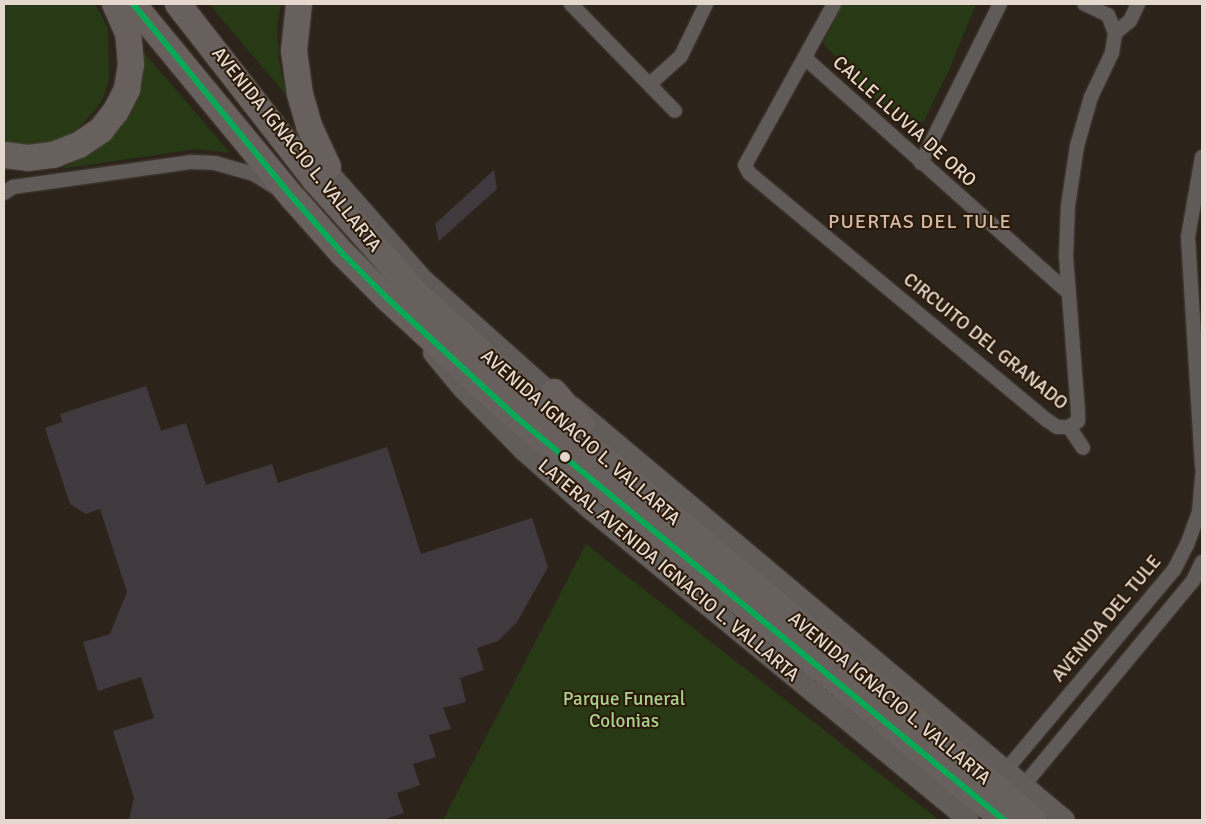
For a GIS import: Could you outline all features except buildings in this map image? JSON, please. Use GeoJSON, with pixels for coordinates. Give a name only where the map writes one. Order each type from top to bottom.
{"type":"FeatureCollection","features":[{"type":"Feature","properties":{"kind":"highway"},"geometry":{"type":"LineString","coordinates":[[4,155],[28,158],[54,155],[79,145],[101,130],[116,111],[127,89],[131,65],[128,33],[115,4]]}},
{"type":"Feature","properties":{"kind":"highway","name":"AVENIDA IGNACIO L. VALLARTA"},"geometry":{"type":"LineString","coordinates":[[133,4],[294,199],[342,253],[388,299],[516,417],[1004,820]]}},
{"type":"Feature","properties":{"kind":"highway","name":"AVENIDA IGNACIO L. VALLARTA"},"geometry":{"type":"LineString","coordinates":[[178,4],[315,180],[416,293],[528,396],[1034,820]]}},
{"type":"Feature","properties":{"kind":"highway"},"geometry":{"type":"LineString","coordinates":[[192,4],[328,167]]}},
{"type":"Feature","properties":{"kind":"highway"},"geometry":{"type":"LineString","coordinates":[[299,4],[294,51],[300,94],[308,126],[328,167]]}},
{"type":"Feature","properties":{"kind":"highway"},"geometry":{"type":"LineString","coordinates":[[554,392],[620,474]]}},
{"type":"Feature","properties":{"kind":"street"},"geometry":{"type":"LineString","coordinates":[[571,4],[584,10],[675,111]]}},
{"type":"Feature","properties":{"kind":"street"},"geometry":{"type":"LineString","coordinates":[[651,83],[681,56],[706,4]]}},
{"type":"Feature","properties":{"kind":"street","name":"CIRCUITO DEL GRANADO"},"geometry":{"type":"LineString","coordinates":[[834,4],[762,138],[748,154],[745,165],[749,172],[1057,427],[1069,427],[1078,421],[1068,292],[1068,206],[1077,146],[1091,97],[1112,52],[1115,33]]}},
{"type":"Feature","properties":{"kind":"street"},"geometry":{"type":"LineString","coordinates":[[921,163],[1000,4]]}},
{"type":"Feature","properties":{"kind":"street"},"geometry":{"type":"LineString","coordinates":[[1084,4],[1108,15],[1115,33],[1130,22],[1138,4]]}},
{"type":"Feature","properties":{"kind":"street","name":"CALLE LLUVIA DE ORO"},"geometry":{"type":"LineString","coordinates":[[805,58],[1068,292]]}},
{"type":"Feature","properties":{"kind":"street"},"geometry":{"type":"LineString","coordinates":[[1202,157],[1192,198],[1188,237],[1198,329],[1202,468]]}},
{"type":"Feature","properties":{"kind":"street"},"geometry":{"type":"LineString","coordinates":[[4,194],[13,187],[190,162],[215,163],[254,174],[294,199]]}},
{"type":"Feature","properties":{"kind":"street","name":"AVENIDA IGNACIO L. VALLARTA"},"geometry":{"type":"LineString","coordinates":[[328,167],[426,278],[554,392]]}},
{"type":"Feature","properties":{"kind":"street","name":"LATERAL AVENIDA IGNACIO L. VALLARTA"},"geometry":{"type":"LineString","coordinates":[[388,299],[462,388],[523,450],[590,509],[969,820]]}},
{"type":"Feature","properties":{"kind":"street"},"geometry":{"type":"LineString","coordinates":[[554,392],[1066,820]]}},
{"type":"Feature","properties":{"kind":"street"},"geometry":{"type":"LineString","coordinates":[[1069,427],[1083,448]]}},
{"type":"Feature","properties":{"kind":"street","name":"AVENIDA DEL TULE"},"geometry":{"type":"LineString","coordinates":[[1006,770],[1174,570],[1187,546],[1199,512],[1202,475]]}},
{"type":"Feature","properties":{"kind":"street"},"geometry":{"type":"LineString","coordinates":[[1187,546],[1202,553]]}},
{"type":"Feature","properties":{"kind":"street"},"geometry":{"type":"LineString","coordinates":[[1024,785],[1193,581],[1202,562]]}},
{"type":"Feature","properties":{"kind":"green space"},"geometry":{"type":"Polygon","coordinates":[[[4,4],[95,4],[108,28],[109,80],[102,101],[76,132],[55,145],[4,150],[4,4]]]}},
{"type":"Feature","properties":{"kind":"green space"},"geometry":{"type":"Polygon","coordinates":[[[209,4],[281,4],[277,27],[279,61],[287,96],[209,4]]]}},
{"type":"Feature","properties":{"kind":"green space"},"geometry":{"type":"Polygon","coordinates":[[[842,4],[976,4],[949,70],[923,123],[873,99],[823,43],[842,4]]]}},
{"type":"Feature","properties":{"kind":"green space"},"geometry":{"type":"Polygon","coordinates":[[[137,44],[230,153],[197,149],[60,169],[86,156],[105,142],[137,44]]]}},
{"type":"Feature","properties":{"kind":"green space","name":"Parque Funeral Colonias"},"geometry":{"type":"Polygon","coordinates":[[[586,544],[939,820],[443,820],[586,544]]]}},
{"type":"Feature","properties":{"kind":"transit line"},"geometry":{"type":"LineString","coordinates":[[133,4],[294,199],[342,253],[388,299],[516,417],[1004,820]]}},
{"type":"Feature","properties":{"kind":"district","name":"PUERTAS DEL TULE"},"geometry":{"type":"Point","coordinates":[920,221]}}]}
